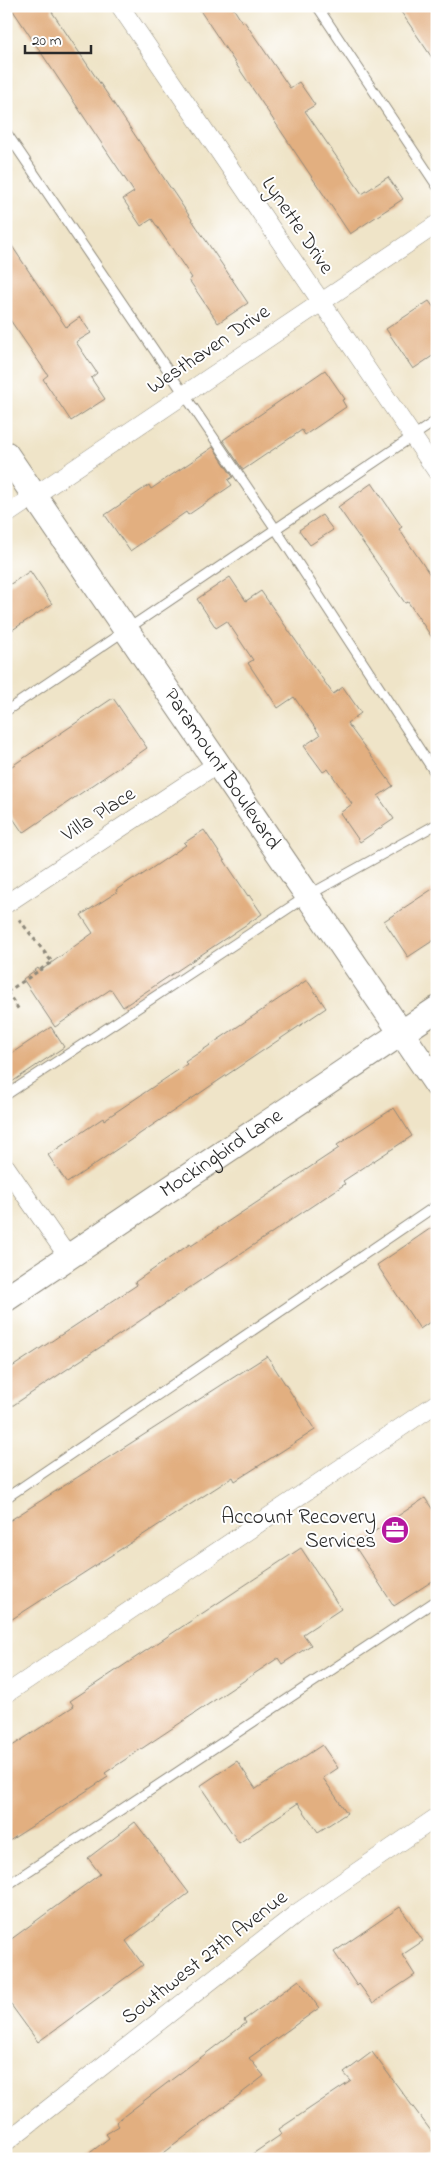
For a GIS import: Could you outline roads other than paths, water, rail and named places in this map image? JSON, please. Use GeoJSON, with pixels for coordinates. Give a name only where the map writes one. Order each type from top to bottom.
{"type":"FeatureCollection","features":[{"type":"Feature","properties":{"kind":"main road","name":"Paramount Boulevard"},"geometry":{"type":"LineString","coordinates":[[6,454],[437,1085]]}},
{"type":"Feature","properties":{"kind":"main road","name":"Mockingbird Lane"},"geometry":{"type":"LineString","coordinates":[[6,1299],[437,1009]]}},
{"type":"Feature","properties":{"kind":"street","name":"Lynette Drive"},"geometry":{"type":"LineString","coordinates":[[120,6],[437,472]]}},
{"type":"Feature","properties":{"kind":"street","name":"Westhaven Drive"},"geometry":{"type":"LineString","coordinates":[[6,515],[320,301],[437,224]]}},
{"type":"Feature","properties":{"kind":"street","name":"Villa Place"},"geometry":{"type":"LineString","coordinates":[[12,910],[217,764]]}},
{"type":"Feature","properties":{"kind":"street"},"geometry":{"type":"LineString","coordinates":[[6,1167],[68,1257]]}},
{"type":"Feature","properties":{"kind":"street"},"geometry":{"type":"LineString","coordinates":[[6,1694],[437,1403]]}},
{"type":"Feature","properties":{"kind":"street","name":"Southwest 27th Avenue"},"geometry":{"type":"LineString","coordinates":[[6,2142],[297,1913],[437,1817]]}},
{"type":"Feature","properties":{"kind":"lane"},"geometry":{"type":"LineString","coordinates":[[317,6],[437,186]]}},
{"type":"Feature","properties":{"kind":"lane"},"geometry":{"type":"LineString","coordinates":[[6,132],[275,528],[437,776]]}},
{"type":"Feature","properties":{"kind":"lane"},"geometry":{"type":"LineString","coordinates":[[6,711],[437,420]]}},
{"type":"Feature","properties":{"kind":"lane"},"geometry":{"type":"LineString","coordinates":[[6,1095],[307,896],[437,824]]}},
{"type":"Feature","properties":{"kind":"lane"},"geometry":{"type":"LineString","coordinates":[[6,1498],[437,1205]]}},
{"type":"Feature","properties":{"kind":"lane"},"geometry":{"type":"LineString","coordinates":[[6,1886],[437,1600]]}},
{"type":"Feature","properties":{"kind":"place","name":"Account Recovery Services"},"geometry":{"type":"Point","coordinates":[395,1530]}}]}
